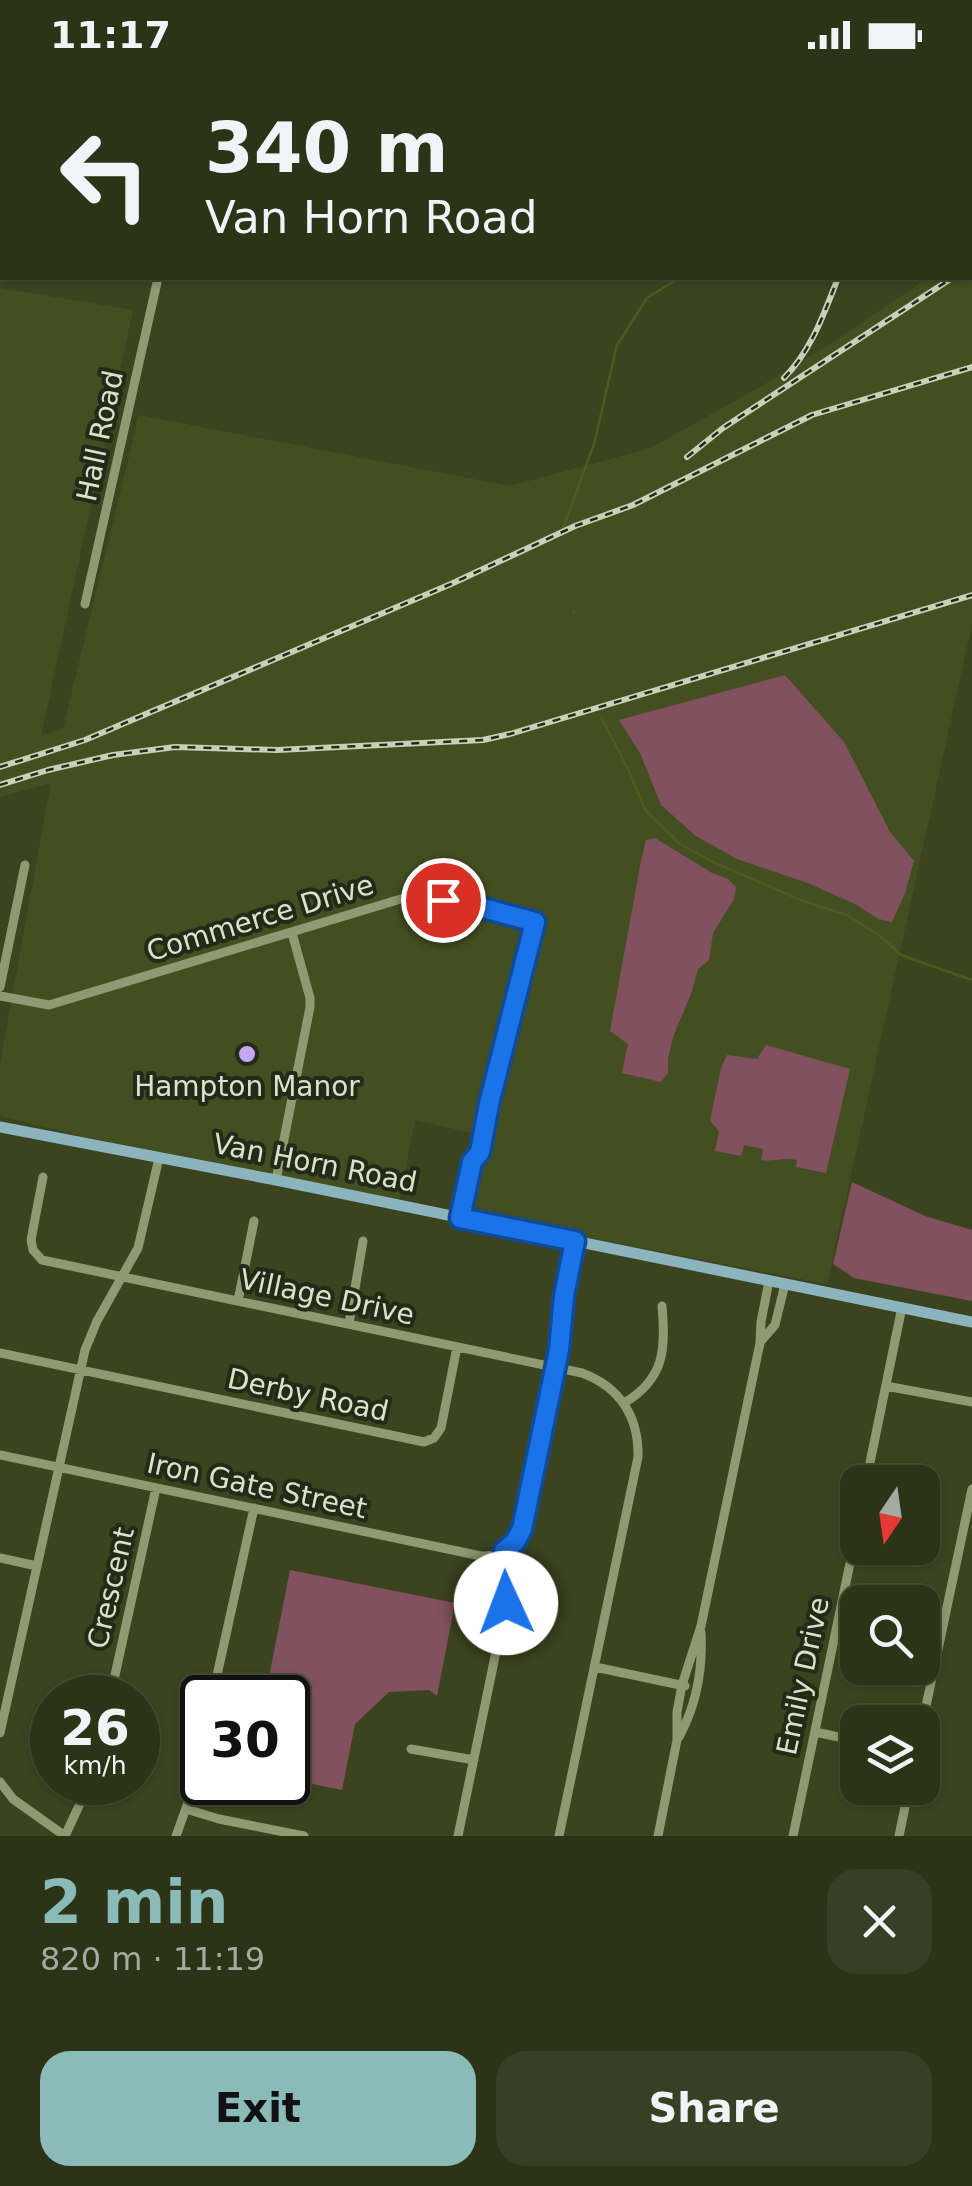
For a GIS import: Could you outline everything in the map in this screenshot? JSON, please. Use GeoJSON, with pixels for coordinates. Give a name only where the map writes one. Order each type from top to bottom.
{"type":"FeatureCollection","features":[{"type":"Feature","properties":{"kind":"main road","name":"Van Horn Road"},"geometry":{"type":"LineString","coordinates":[[0,1126],[972,1322]]}},
{"type":"Feature","properties":{"kind":"street","name":"Hall Road"},"geometry":{"type":"LineString","coordinates":[[85,604],[158,280]]}},
{"type":"Feature","properties":{"kind":"street"},"geometry":{"type":"LineString","coordinates":[[0,987],[24,865]]}},
{"type":"Feature","properties":{"kind":"street","name":"Commerce Drive"},"geometry":{"type":"LineString","coordinates":[[0,996],[49,1006],[414,895],[535,922],[480,1152],[472,1162],[460,1218]]}},
{"type":"Feature","properties":{"kind":"street"},"geometry":{"type":"LineString","coordinates":[[276,1180],[310,1007],[292,933]]}},
{"type":"Feature","properties":{"kind":"street"},"geometry":{"type":"LineString","coordinates":[[0,1733],[80,1370],[91,1333],[141,1239],[158,1158]]}},
{"type":"Feature","properties":{"kind":"street","name":"Village Drive"},"geometry":{"type":"LineString","coordinates":[[43,1177],[32,1234],[33,1250],[42,1260],[582,1373],[597,1379],[624,1402]]}},
{"type":"Feature","properties":{"kind":"street"},"geometry":{"type":"LineString","coordinates":[[238,1302],[254,1221]]}},
{"type":"Feature","properties":{"kind":"street"},"geometry":{"type":"LineString","coordinates":[[349,1324],[364,1241]]}},
{"type":"Feature","properties":{"kind":"street"},"geometry":{"type":"LineString","coordinates":[[458,1836],[506,1603],[504,1551],[522,1529],[561,1337],[575,1241]]}},
{"type":"Feature","properties":{"kind":"street"},"geometry":{"type":"LineString","coordinates":[[658,1836],[678,1740],[682,1685],[701,1626],[770,1281]]}},
{"type":"Feature","properties":{"kind":"street"},"geometry":{"type":"LineString","coordinates":[[760,1343],[775,1325],[785,1284]]}},
{"type":"Feature","properties":{"kind":"street"},"geometry":{"type":"LineString","coordinates":[[560,1836],[638,1457],[636,1428],[624,1402],[648,1385],[658,1368],[665,1334],[662,1306]]}},
{"type":"Feature","properties":{"kind":"street"},"geometry":{"type":"LineString","coordinates":[[870,1465],[902,1307]]}},
{"type":"Feature","properties":{"kind":"street","name":"Derby Road"},"geometry":{"type":"LineString","coordinates":[[80,1370],[424,1442],[434,1438],[441,1428],[457,1347]]}},
{"type":"Feature","properties":{"kind":"street"},"geometry":{"type":"LineString","coordinates":[[0,1353],[80,1370]]}},
{"type":"Feature","properties":{"kind":"street"},"geometry":{"type":"LineString","coordinates":[[886,1386],[972,1402]]}},
{"type":"Feature","properties":{"kind":"street","name":"Iron Gate Street"},"geometry":{"type":"LineString","coordinates":[[0,1456],[482,1556],[504,1551]]}},
{"type":"Feature","properties":{"kind":"street","name":"Crescent"},"geometry":{"type":"LineString","coordinates":[[115,1675],[156,1488]]}},
{"type":"Feature","properties":{"kind":"street"},"geometry":{"type":"LineString","coordinates":[[926,1705],[972,1490]]}},
{"type":"Feature","properties":{"kind":"street"},"geometry":{"type":"LineString","coordinates":[[217,1675],[254,1508]]}},
{"type":"Feature","properties":{"kind":"street"},"geometry":{"type":"LineString","coordinates":[[960,1542],[972,1545]]}},
{"type":"Feature","properties":{"kind":"street"},"geometry":{"type":"LineString","coordinates":[[0,1558],[37,1566]]}},
{"type":"Feature","properties":{"kind":"street","name":"Emily Drive"},"geometry":{"type":"LineString","coordinates":[[792,1836],[850,1565]]}},
{"type":"Feature","properties":{"kind":"street"},"geometry":{"type":"LineString","coordinates":[[678,1740],[698,1688],[701,1626]]}},
{"type":"Feature","properties":{"kind":"street"},"geometry":{"type":"LineString","coordinates":[[595,1667],[698,1688]]}},
{"type":"Feature","properties":{"kind":"street"},"geometry":{"type":"LineString","coordinates":[[0,1677],[12,1679]]}},
{"type":"Feature","properties":{"kind":"street"},"geometry":{"type":"LineString","coordinates":[[815,1732],[840,1737]]}},
{"type":"Feature","properties":{"kind":"street"},"geometry":{"type":"LineString","coordinates":[[412,1749],[474,1760]]}},
{"type":"Feature","properties":{"kind":"street"},"geometry":{"type":"LineString","coordinates":[[0,1784],[13,1799],[65,1836],[79,1805]]}},
{"type":"Feature","properties":{"kind":"street"},"geometry":{"type":"LineString","coordinates":[[176,1836],[187,1805]]}},
{"type":"Feature","properties":{"kind":"street"},"geometry":{"type":"LineString","coordinates":[[899,1836],[905,1805]]}},
{"type":"Feature","properties":{"kind":"street"},"geometry":{"type":"LineString","coordinates":[[186,1809],[304,1836]]}},
{"type":"Feature","properties":{"kind":"shaded area"},"geometry":{"type":"Polygon","coordinates":[[[925,280],[972,280],[972,624],[827,1284],[456,1212],[472,1133],[415,1120],[399,1200],[0,1116],[0,1063],[51,783],[0,797],[0,288],[133,310],[41,736],[63,729],[139,415],[510,486],[651,448],[830,344],[925,280]]]}},
{"type":"Feature","properties":{"kind":"shaded area"},"geometry":{"type":"Polygon","coordinates":[[[785,675],[844,742],[890,832],[914,861],[892,922],[878,919],[808,883],[737,859],[696,836],[661,805],[640,753],[619,720],[785,675]]]}},
{"type":"Feature","properties":{"kind":"shaded area"},"geometry":{"type":"Polygon","coordinates":[[[655,838],[736,887],[734,899],[713,933],[709,960],[698,969],[673,1037],[668,1073],[661,1082],[622,1073],[628,1044],[610,1031],[641,861],[646,840],[655,838]]]}},
{"type":"Feature","properties":{"kind":"shaded area"},"geometry":{"type":"Polygon","coordinates":[[[766,1045],[850,1069],[826,1173],[796,1167],[797,1160],[761,1160],[763,1149],[744,1145],[741,1156],[715,1151],[719,1131],[710,1121],[727,1055],[757,1059],[766,1045]]]}},
{"type":"Feature","properties":{"kind":"shaded area"},"geometry":{"type":"Polygon","coordinates":[[[852,1182],[925,1216],[972,1230],[972,1301],[854,1278],[833,1264],[852,1182]]]}},
{"type":"Feature","properties":{"kind":"shaded area"},"geometry":{"type":"Polygon","coordinates":[[[290,1570],[455,1603],[437,1696],[429,1690],[389,1692],[355,1724],[342,1790],[310,1783],[310,1675],[269,1675],[290,1570]]]}},
{"type":"Feature","properties":{"kind":"waterway"},"geometry":{"type":"LineString","coordinates":[[563,528],[594,444],[617,345],[647,298],[676,280]]}},
{"type":"Feature","properties":{"kind":"waterway"},"geometry":{"type":"LineString","coordinates":[[601,717],[646,811],[680,844],[803,901],[847,915],[901,955],[972,980]]}},
{"type":"Feature","properties":{"kind":"railway"},"geometry":{"type":"LineString","coordinates":[[784,378],[810,343],[837,280]]}},
{"type":"Feature","properties":{"kind":"railway"},"geometry":{"type":"LineString","coordinates":[[687,457],[723,428],[949,280]]}},
{"type":"Feature","properties":{"kind":"railway"},"geometry":{"type":"LineString","coordinates":[[0,767],[85,740],[451,584],[575,526],[633,505],[812,415],[972,367]]}},
{"type":"Feature","properties":{"kind":"railway"},"geometry":{"type":"LineString","coordinates":[[0,785],[113,755],[175,747],[277,750],[483,740],[972,595]]}},
{"type":"Feature","properties":{"kind":"place","name":"Hampton Manor"},"geometry":{"type":"Point","coordinates":[247,1054]}},
{"type":"Feature","properties":{"kind":"route"},"geometry":{"type":"LineString","coordinates":[[443,900],[535,922],[480,1152],[472,1162],[460,1218],[575,1241],[559,1350],[522,1529],[504,1551],[506,1603]]}}]}
